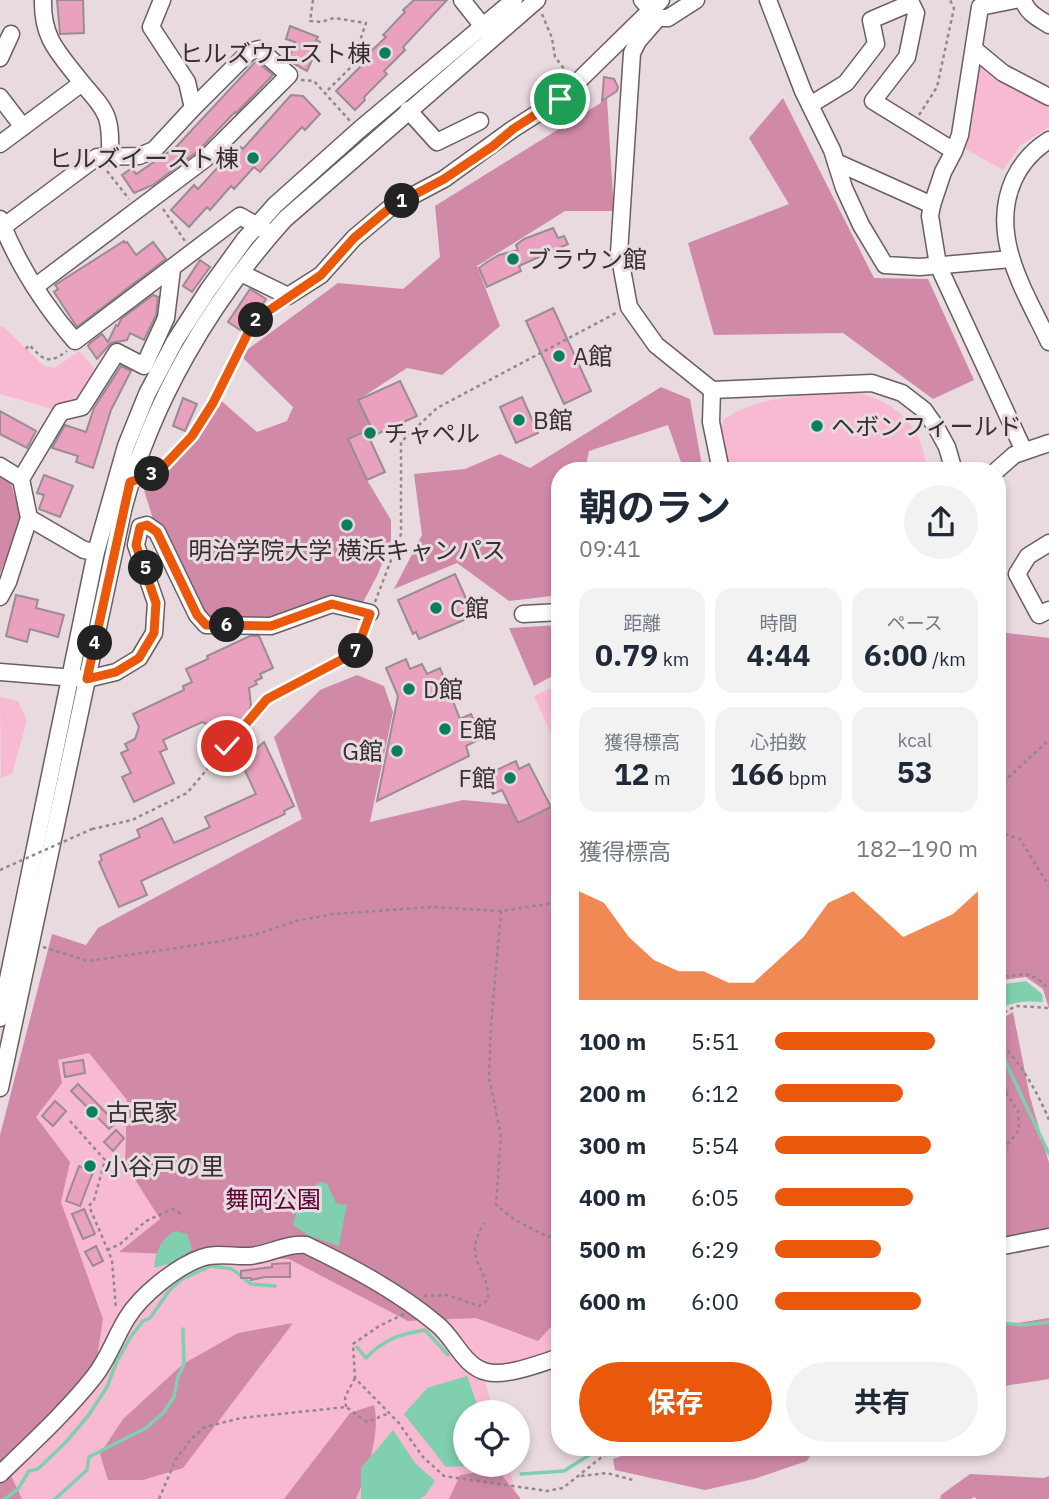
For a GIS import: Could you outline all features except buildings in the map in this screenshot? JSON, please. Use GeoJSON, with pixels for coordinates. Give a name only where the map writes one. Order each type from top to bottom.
{"type":"FeatureCollection","features":[{"type":"Feature","properties":{"kind":"street"},"geometry":{"type":"LineString","coordinates":[[43,0],[47,36],[56,52],[107,115],[111,127],[103,156]]}},
{"type":"Feature","properties":{"kind":"street"},"geometry":{"type":"LineString","coordinates":[[162,0],[151,27],[187,82],[193,108]]}},
{"type":"Feature","properties":{"kind":"street"},"geometry":{"type":"LineString","coordinates":[[462,0],[488,33]]}},
{"type":"Feature","properties":{"kind":"street"},"geometry":{"type":"LineString","coordinates":[[4,1013],[31,944],[79,679],[96,552],[126,446],[148,394],[175,341],[245,239],[285,219],[408,110],[488,33],[514,0]]}},
{"type":"Feature","properties":{"kind":"street"},"geometry":{"type":"LineString","coordinates":[[653,7],[668,18],[696,0]]}},
{"type":"Feature","properties":{"kind":"street"},"geometry":{"type":"LineString","coordinates":[[768,0],[836,162],[844,188],[861,225],[886,265],[897,267],[1011,259]]}},
{"type":"Feature","properties":{"kind":"street"},"geometry":{"type":"LineString","coordinates":[[1015,0],[979,7],[960,135],[943,172],[930,216],[938,265],[1024,452]]}},
{"type":"Feature","properties":{"kind":"street"},"geometry":{"type":"LineString","coordinates":[[1023,0],[1034,16],[1049,25]]}},
{"type":"Feature","properties":{"kind":"street"},"geometry":{"type":"LineString","coordinates":[[0,1088],[4,1013],[79,679],[130,482],[141,447],[163,399],[192,347],[241,273],[275,205],[359,130],[488,33],[536,1]]}},
{"type":"Feature","properties":{"kind":"street"},"geometry":{"type":"LineString","coordinates":[[810,105],[846,83],[876,44],[871,20],[911,3],[916,13],[907,57],[873,101]]}},
{"type":"Feature","properties":{"kind":"street"},"geometry":{"type":"LineString","coordinates":[[241,273],[288,296],[321,275],[354,238],[391,207],[444,179],[560,99],[653,7]]}},
{"type":"Feature","properties":{"kind":"street"},"geometry":{"type":"LineString","coordinates":[[653,7],[632,53],[619,253],[629,307],[656,345],[712,390],[872,383],[902,393],[924,410],[947,447],[951,462]]}},
{"type":"Feature","properties":{"kind":"street"},"geometry":{"type":"LineString","coordinates":[[0,58],[11,34]]}},
{"type":"Feature","properties":{"kind":"street"},"geometry":{"type":"LineString","coordinates":[[974,48],[1003,73],[1049,97]]}},
{"type":"Feature","properties":{"kind":"street"},"geometry":{"type":"LineString","coordinates":[[36,286],[205,159],[289,75],[259,49],[249,52],[154,150],[139,156],[103,156],[1,223],[16,257],[55,318],[75,341],[240,216],[265,229]]}},
{"type":"Feature","properties":{"kind":"street"},"geometry":{"type":"LineString","coordinates":[[0,144],[82,83]]}},
{"type":"Feature","properties":{"kind":"street"},"geometry":{"type":"LineString","coordinates":[[846,83],[954,151]]}},
{"type":"Feature","properties":{"kind":"street"},"geometry":{"type":"LineString","coordinates":[[0,97],[23,127]]}},
{"type":"Feature","properties":{"kind":"street"},"geometry":{"type":"LineString","coordinates":[[408,110],[437,142],[480,121]]}},
{"type":"Feature","properties":{"kind":"street"},"geometry":{"type":"LineString","coordinates":[[1049,140],[1021,164],[1007,194],[1003,216],[1011,259],[1049,342]]}},
{"type":"Feature","properties":{"kind":"street"},"geometry":{"type":"LineString","coordinates":[[836,162],[932,205]]}},
{"type":"Feature","properties":{"kind":"street"},"geometry":{"type":"LineString","coordinates":[[0,597],[8,582],[29,518],[21,479],[61,412],[82,407],[117,352],[144,366],[166,318],[172,269]]}},
{"type":"Feature","properties":{"kind":"street"},"geometry":{"type":"LineString","coordinates":[[712,390],[711,422],[719,462]]}},
{"type":"Feature","properties":{"kind":"street"},"geometry":{"type":"LineString","coordinates":[[1006,462],[1014,455],[1049,443]]}},
{"type":"Feature","properties":{"kind":"street"},"geometry":{"type":"LineString","coordinates":[[0,466],[21,479]]}},
{"type":"Feature","properties":{"kind":"street"},"geometry":{"type":"LineString","coordinates":[[29,518],[84,551],[96,552]]}},
{"type":"Feature","properties":{"kind":"street"},"geometry":{"type":"LineString","coordinates":[[0,672],[79,679],[116,672],[139,658],[154,633],[156,603],[136,545],[140,527],[147,525],[157,532],[197,615],[206,625],[271,626],[332,604],[370,614]]}},
{"type":"Feature","properties":{"kind":"street"},"geometry":{"type":"LineString","coordinates":[[1049,543],[1028,556],[1017,574],[1039,615],[1049,610]]}},
{"type":"Feature","properties":{"kind":"street"},"geometry":{"type":"LineString","coordinates":[[523,614],[551,612]]}},
{"type":"Feature","properties":{"kind":"street"},"geometry":{"type":"LineString","coordinates":[[1006,1246],[1049,1237]]}},
{"type":"Feature","properties":{"kind":"street"},"geometry":{"type":"LineString","coordinates":[[0,1474],[94,1377],[126,1319],[141,1298],[173,1274],[201,1258],[219,1255],[250,1256],[296,1244],[306,1245],[401,1296],[441,1327],[471,1364],[485,1372],[500,1373],[551,1359]]}},
{"type":"Feature","properties":{"kind":"path"},"geometry":{"type":"LineString","coordinates":[[313,0],[310,21],[321,22],[334,18],[366,23],[351,67],[325,93]]}},
{"type":"Feature","properties":{"kind":"path"},"geometry":{"type":"LineString","coordinates":[[912,125],[937,87],[954,8],[950,0]]}},
{"type":"Feature","properties":{"kind":"path"},"geometry":{"type":"LineString","coordinates":[[536,1],[546,20],[555,57],[575,83]]}},
{"type":"Feature","properties":{"kind":"path"},"geometry":{"type":"LineString","coordinates":[[289,75],[296,79],[314,81],[359,130]]}},
{"type":"Feature","properties":{"kind":"path"},"geometry":{"type":"LineString","coordinates":[[103,156],[138,211]]}},
{"type":"Feature","properties":{"kind":"path"},"geometry":{"type":"LineString","coordinates":[[155,198],[192,250]]}},
{"type":"Feature","properties":{"kind":"path"},"geometry":{"type":"LineString","coordinates":[[130,482],[157,473],[192,436],[213,403],[250,329],[258,318],[288,296]]}},
{"type":"Feature","properties":{"kind":"path"},"geometry":{"type":"LineString","coordinates":[[0,870],[92,829],[132,820],[187,793],[267,699],[356,652],[401,534],[401,442],[437,408],[629,307]]}},
{"type":"Feature","properties":{"kind":"path"},"geometry":{"type":"LineString","coordinates":[[26,349],[29,345],[42,358],[56,359],[73,346],[75,341]]}},
{"type":"Feature","properties":{"kind":"path"},"geometry":{"type":"LineString","coordinates":[[1006,780],[1049,740]]}},
{"type":"Feature","properties":{"kind":"path"},"geometry":{"type":"LineString","coordinates":[[1006,835],[1020,839],[1049,886]]}},
{"type":"Feature","properties":{"kind":"path"},"geometry":{"type":"LineString","coordinates":[[31,944],[88,961],[216,942],[333,914],[431,907],[501,911],[551,903]]}},
{"type":"Feature","properties":{"kind":"path"},"geometry":{"type":"LineString","coordinates":[[501,911],[489,1077],[501,1136],[496,1206],[515,1220],[548,1237],[551,1236]]}},
{"type":"Feature","properties":{"kind":"path"},"geometry":{"type":"LineString","coordinates":[[1006,975],[1020,972],[1035,975],[1049,989]]}},
{"type":"Feature","properties":{"kind":"path"},"geometry":{"type":"LineString","coordinates":[[1006,1012],[1016,1006],[1049,1008]]}},
{"type":"Feature","properties":{"kind":"path"},"geometry":{"type":"LineString","coordinates":[[1006,1051],[1042,1100],[1049,1120]]}},
{"type":"Feature","properties":{"kind":"path"},"geometry":{"type":"LineString","coordinates":[[1006,1093],[1018,1111],[1019,1130],[1006,1145]]}},
{"type":"Feature","properties":{"kind":"path"},"geometry":{"type":"LineString","coordinates":[[70,1121],[105,1160],[94,1200],[89,1206],[112,1260],[116,1309],[126,1319]]}},
{"type":"Feature","properties":{"kind":"path"},"geometry":{"type":"LineString","coordinates":[[107,1250],[120,1244],[146,1221],[172,1209],[184,1215]]}},
{"type":"Feature","properties":{"kind":"path"},"geometry":{"type":"LineString","coordinates":[[424,1296],[447,1295],[479,1306],[488,1300],[489,1284],[474,1256],[475,1237],[484,1223]]}},
{"type":"Feature","properties":{"kind":"path"},"geometry":{"type":"LineString","coordinates":[[345,1407],[345,1397],[355,1378],[353,1343],[408,1312]]}},
{"type":"Feature","properties":{"kind":"path"},"geometry":{"type":"LineString","coordinates":[[355,1378],[398,1422],[423,1457],[444,1476],[547,1491],[563,1488],[603,1456]]}},
{"type":"Feature","properties":{"kind":"path"},"geometry":{"type":"LineString","coordinates":[[159,1499],[176,1459],[191,1439],[205,1427],[241,1418],[345,1407],[367,1422],[388,1414]]}},
{"type":"Feature","properties":{"kind":"path"},"geometry":{"type":"LineString","coordinates":[[581,1476],[607,1473],[633,1479]]}},
{"type":"Feature","properties":{"kind":"green space"},"geometry":{"type":"Polygon","coordinates":[[[983,60],[1049,102],[1049,127],[1021,145],[1003,170],[962,147],[976,63],[983,60]]]}},
{"type":"Feature","properties":{"kind":"green space"},"geometry":{"type":"Polygon","coordinates":[[[783,98],[874,278],[928,279],[974,380],[933,399],[843,333],[714,335],[688,243],[789,204],[749,138],[783,98]]]}},
{"type":"Feature","properties":{"kind":"green space"},"geometry":{"type":"Polygon","coordinates":[[[607,99],[614,211],[565,211],[477,266],[500,326],[442,375],[407,368],[358,400],[371,428],[348,439],[367,480],[391,520],[391,541],[359,610],[332,604],[271,626],[206,625],[157,532],[144,490],[167,471],[187,448],[218,398],[257,432],[287,421],[293,407],[240,355],[338,283],[403,289],[440,257],[435,206],[607,99]]]}},
{"type":"Feature","properties":{"kind":"green space"},"geometry":{"type":"Polygon","coordinates":[[[3,326],[44,366],[55,368],[79,351],[95,369],[79,404],[56,410],[0,394],[0,327],[3,326]]]}},
{"type":"Feature","properties":{"kind":"green space"},"geometry":{"type":"Polygon","coordinates":[[[661,387],[690,399],[701,462],[681,462],[668,425],[589,451],[587,462],[551,462],[551,596],[509,601],[457,563],[394,589],[422,535],[414,474],[465,469],[500,454],[530,468],[661,387]]]}},
{"type":"Feature","properties":{"kind":"green space","name":"ヘボンフィールド"},"geometry":{"type":"Polygon","coordinates":[[[856,392],[882,402],[898,412],[911,425],[926,462],[727,462],[721,434],[723,420],[738,411],[770,400],[856,392]]]}},
{"type":"Feature","properties":{"kind":"green space"},"geometry":{"type":"Polygon","coordinates":[[[0,476],[11,483],[21,519],[0,574],[0,476]]]}},
{"type":"Feature","properties":{"kind":"green space"},"geometry":{"type":"Polygon","coordinates":[[[551,626],[551,677],[534,686],[509,628],[551,626]]]}},
{"type":"Feature","properties":{"kind":"green space"},"geometry":{"type":"Polygon","coordinates":[[[1006,633],[1049,638],[1049,1009],[1043,989],[1026,977],[1006,980],[1006,633]]]}},
{"type":"Feature","properties":{"kind":"green space","name":"舞岡公園"},"geometry":{"type":"Polygon","coordinates":[[[357,675],[384,686],[393,712],[370,822],[463,800],[551,808],[551,1327],[538,1341],[476,1318],[408,1321],[289,1259],[119,1252],[160,1219],[125,1164],[127,1100],[89,1053],[58,1060],[62,1083],[36,1117],[70,1162],[61,1202],[103,1319],[94,1377],[7,1467],[22,1499],[0,1499],[0,1135],[52,934],[86,945],[98,928],[302,819],[274,737],[320,690],[357,675]]]}},
{"type":"Feature","properties":{"kind":"green space"},"geometry":{"type":"Polygon","coordinates":[[[551,688],[551,733],[534,696],[551,688]]]}},
{"type":"Feature","properties":{"kind":"green space"},"geometry":{"type":"Polygon","coordinates":[[[0,697],[18,701],[27,721],[12,773],[1,778],[0,697]]]}},
{"type":"Feature","properties":{"kind":"green space","name":"舞岡公園"},"geometry":{"type":"Polygon","coordinates":[[[551,875],[551,1356],[483,1375],[490,1400],[453,1400],[453,1477],[511,1477],[515,1490],[503,1499],[0,1499],[0,1153],[99,949],[551,875]]]}},
{"type":"Feature","properties":{"kind":"green space"},"geometry":{"type":"Polygon","coordinates":[[[1013,1012],[1030,1097],[1049,1163],[1049,1233],[1006,1245],[1006,1016],[1013,1012]]]}},
{"type":"Feature","properties":{"kind":"green space"},"geometry":{"type":"Polygon","coordinates":[[[1049,1318],[1049,1379],[1006,1386],[1006,1325],[1049,1318]]]}},
{"type":"Feature","properties":{"kind":"green space"},"geometry":{"type":"Polygon","coordinates":[[[293,1323],[183,1468],[143,1480],[108,1480],[100,1454],[123,1419],[183,1364],[238,1333],[293,1323]]]}},
{"type":"Feature","properties":{"kind":"green space"},"geometry":{"type":"Polygon","coordinates":[[[374,1405],[374,1440],[356,1499],[284,1499],[350,1413],[374,1405]]]}},
{"type":"Feature","properties":{"kind":"green space"},"geometry":{"type":"Polygon","coordinates":[[[622,1456],[810,1456],[807,1461],[754,1479],[705,1490],[615,1470],[613,1459],[622,1456]]]}},
{"type":"Feature","properties":{"kind":"green space"},"geometry":{"type":"Polygon","coordinates":[[[970,1474],[1044,1478],[1049,1476],[1049,1499],[940,1499],[941,1495],[970,1474]]]}},
{"type":"Feature","properties":{"kind":"green space"},"geometry":{"type":"Polygon","coordinates":[[[459,1477],[503,1477],[521,1499],[449,1499],[459,1477]]]}},
{"type":"Feature","properties":{"kind":"shaded area"},"geometry":{"type":"Polygon","coordinates":[[[1026,981],[1042,994],[1043,1002],[1020,1002],[1006,1006],[1006,984],[1026,981]]]}},
{"type":"Feature","properties":{"kind":"shaded area"},"geometry":{"type":"Polygon","coordinates":[[[321,1182],[327,1183],[336,1203],[347,1203],[339,1246],[308,1235],[293,1225],[305,1195],[321,1182]]]}},
{"type":"Feature","properties":{"kind":"shaded area"},"geometry":{"type":"Polygon","coordinates":[[[176,1231],[187,1234],[192,1249],[176,1262],[154,1268],[160,1246],[166,1237],[176,1231]]]}},
{"type":"Feature","properties":{"kind":"shaded area"},"geometry":{"type":"Polygon","coordinates":[[[467,1376],[476,1400],[453,1400],[453,1467],[446,1467],[404,1414],[427,1388],[467,1376]]]}},
{"type":"Feature","properties":{"kind":"shaded area"},"geometry":{"type":"Polygon","coordinates":[[[393,1430],[415,1463],[435,1481],[425,1496],[419,1499],[361,1499],[361,1468],[393,1430]]]}},
{"type":"Feature","properties":{"kind":"waterway"},"geometry":{"type":"LineString","coordinates":[[1006,1063],[1049,1154]]}},
{"type":"Feature","properties":{"kind":"waterway"},"geometry":{"type":"LineString","coordinates":[[5,1499],[18,1489],[29,1471],[38,1469],[88,1416],[107,1387],[130,1338],[182,1279],[211,1266],[232,1269],[251,1284],[275,1286]]}},
{"type":"Feature","properties":{"kind":"waterway"},"geometry":{"type":"LineString","coordinates":[[1006,1324],[1049,1322]]}},
{"type":"Feature","properties":{"kind":"waterway"},"geometry":{"type":"LineString","coordinates":[[55,1499],[87,1470],[89,1457],[146,1428],[164,1412],[174,1397],[178,1376],[184,1365],[183,1329]]}},
{"type":"Feature","properties":{"kind":"waterway"},"geometry":{"type":"LineString","coordinates":[[357,1347],[366,1358],[393,1338],[425,1330],[448,1355]]}},
{"type":"Feature","properties":{"kind":"waterway"},"geometry":{"type":"LineString","coordinates":[[530,1473],[564,1471],[588,1456]]}},
{"type":"Feature","properties":{"kind":"place","name":"ヒルズウエスト棟"},"geometry":{"type":"Point","coordinates":[385,53]}},
{"type":"Feature","properties":{"kind":"place","name":"ヒルズイースト棟"},"geometry":{"type":"Point","coordinates":[253,158]}},
{"type":"Feature","properties":{"kind":"place","name":"ブラウン館"},"geometry":{"type":"Point","coordinates":[513,259]}},
{"type":"Feature","properties":{"kind":"place","name":"A館"},"geometry":{"type":"Point","coordinates":[559,356]}},
{"type":"Feature","properties":{"kind":"place","name":"B館"},"geometry":{"type":"Point","coordinates":[519,420]}},
{"type":"Feature","properties":{"kind":"place","name":"ヘボンフィールド"},"geometry":{"type":"Point","coordinates":[817,426]}},
{"type":"Feature","properties":{"kind":"place","name":"チャペル"},"geometry":{"type":"Point","coordinates":[370,433]}},
{"type":"Feature","properties":{"kind":"place","name":"明治学院大学 横浜キャンパス"},"geometry":{"type":"Point","coordinates":[347,525]}},
{"type":"Feature","properties":{"kind":"place","name":"C館"},"geometry":{"type":"Point","coordinates":[436,608]}},
{"type":"Feature","properties":{"kind":"place","name":"D館"},"geometry":{"type":"Point","coordinates":[409,689]}},
{"type":"Feature","properties":{"kind":"place","name":"E館"},"geometry":{"type":"Point","coordinates":[445,729]}},
{"type":"Feature","properties":{"kind":"place","name":"G館"},"geometry":{"type":"Point","coordinates":[397,751]}},
{"type":"Feature","properties":{"kind":"place","name":"F館"},"geometry":{"type":"Point","coordinates":[510,778]}},
{"type":"Feature","properties":{"kind":"place","name":"古民家"},"geometry":{"type":"Point","coordinates":[92,1112]}},
{"type":"Feature","properties":{"kind":"place","name":"小谷戸の里"},"geometry":{"type":"Point","coordinates":[90,1166]}},
{"type":"Feature","properties":{"kind":"route"},"geometry":{"type":"LineString","coordinates":[[227,746],[267,699],[356,652],[370,614],[332,604],[271,626],[206,625],[197,615],[157,532],[147,525],[140,527],[136,545],[156,603],[154,633],[139,658],[116,672],[87,679],[130,482],[157,473],[192,436],[213,403],[258,318],[321,275],[354,238],[391,207],[444,179],[560,99]]}}]}
